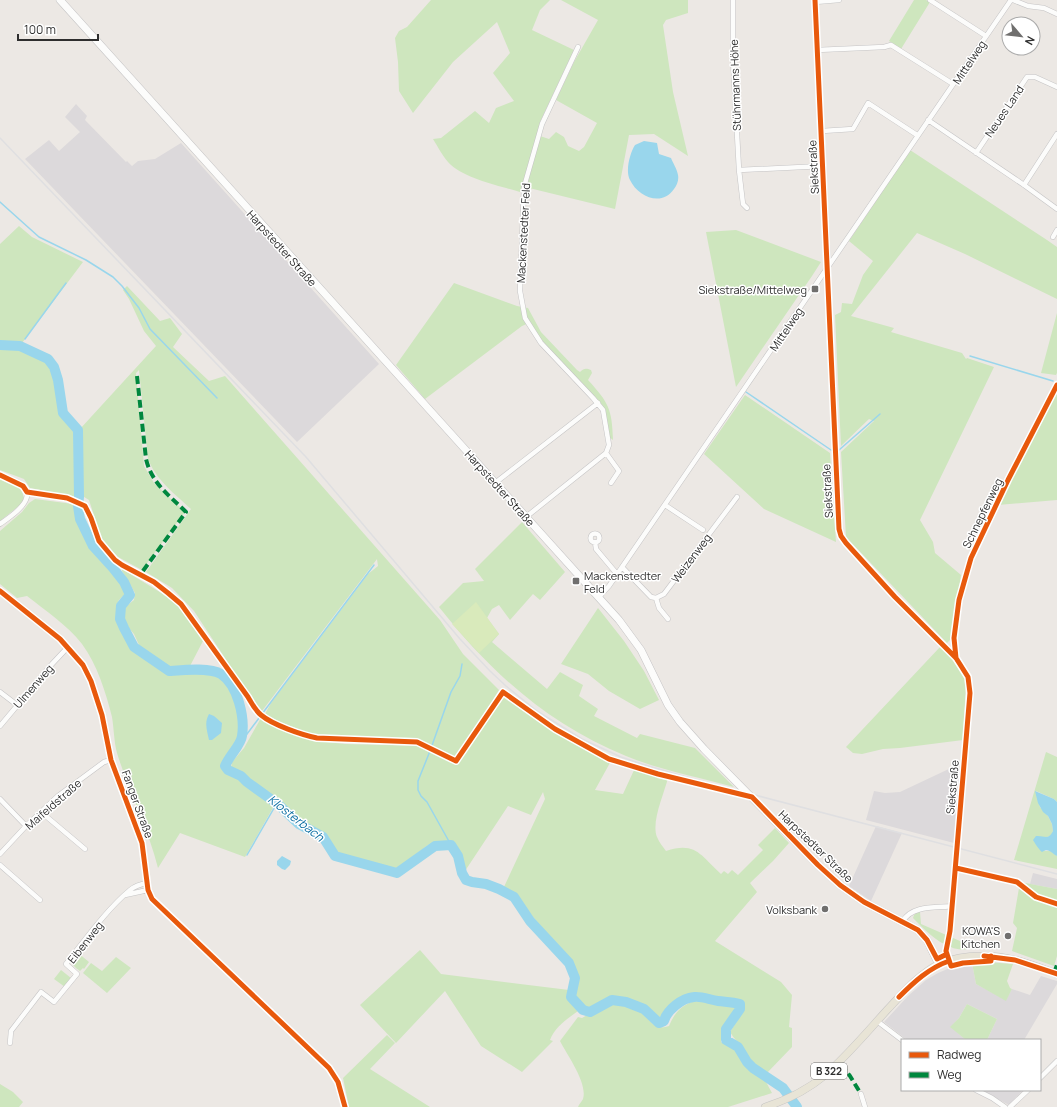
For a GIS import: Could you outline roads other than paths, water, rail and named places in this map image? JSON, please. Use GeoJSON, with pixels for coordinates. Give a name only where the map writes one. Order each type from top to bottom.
{"type":"FeatureCollection","features":[{"type":"Feature","properties":{"kind":"main road","name":"B 322"},"geometry":{"type":"LineString","coordinates":[[765,1107],[794,1096],[824,1075],[910,986],[939,965],[949,961],[969,957],[991,956],[1015,960],[1057,974]]}},
{"type":"Feature","properties":{"kind":"street","name":"Harpstedter Straße"},"geometry":{"type":"LineString","coordinates":[[60,0],[619,620],[641,650],[670,707],[688,732],[829,875],[851,894],[915,927],[924,936],[939,965]]}},
{"type":"Feature","properties":{"kind":"street","name":"Stührmanns Höhe"},"geometry":{"type":"LineString","coordinates":[[733,0],[733,60],[739,170],[742,204],[746,208]]}},
{"type":"Feature","properties":{"kind":"street"},"geometry":{"type":"LineString","coordinates":[[815,1],[839,0]]}},
{"type":"Feature","properties":{"kind":"street"},"geometry":{"type":"LineString","coordinates":[[930,0],[986,36]]}},
{"type":"Feature","properties":{"kind":"street"},"geometry":{"type":"LineString","coordinates":[[1012,0],[1028,6],[1044,8],[1057,14]]}},
{"type":"Feature","properties":{"kind":"street","name":"Mittelweg"},"geometry":{"type":"LineString","coordinates":[[599,597],[617,574],[665,505],[785,331],[917,135],[1012,0]]}},
{"type":"Feature","properties":{"kind":"street","name":"Siekstraße"},"geometry":{"type":"LineString","coordinates":[[815,1],[828,259],[827,267],[835,458],[840,536],[895,597],[956,658],[968,677],[970,693],[950,931]]}},
{"type":"Feature","properties":{"kind":"street"},"geometry":{"type":"LineString","coordinates":[[817,50],[884,47],[891,45],[953,84]]}},
{"type":"Feature","properties":{"kind":"street","name":"Mackenstedter Feld"},"geometry":{"type":"LineString","coordinates":[[578,47],[542,124],[524,187],[520,291],[525,318],[541,343],[603,410],[609,445],[606,453]]}},
{"type":"Feature","properties":{"kind":"street","name":"Neues Land"},"geometry":{"type":"LineString","coordinates":[[976,153],[1027,77],[1034,77],[1057,88]]}},
{"type":"Feature","properties":{"kind":"street"},"geometry":{"type":"LineString","coordinates":[[822,131],[853,129],[868,103],[917,135]]}},
{"type":"Feature","properties":{"kind":"street"},"geometry":{"type":"LineString","coordinates":[[928,120],[1057,209]]}},
{"type":"Feature","properties":{"kind":"street"},"geometry":{"type":"LineString","coordinates":[[1024,185],[1057,134]]}},
{"type":"Feature","properties":{"kind":"street"},"geometry":{"type":"LineString","coordinates":[[739,170],[823,166]]}},
{"type":"Feature","properties":{"kind":"street"},"geometry":{"type":"LineString","coordinates":[[1053,238],[1057,230]]}},
{"type":"Feature","properties":{"kind":"street","name":"Schnepfenweg"},"geometry":{"type":"LineString","coordinates":[[956,658],[954,638],[959,600],[971,558],[1008,480],[1057,385]]}},
{"type":"Feature","properties":{"kind":"street"},"geometry":{"type":"LineString","coordinates":[[495,483],[598,403]]}},
{"type":"Feature","properties":{"kind":"street"},"geometry":{"type":"LineString","coordinates":[[526,517],[606,453],[619,470],[611,483]]}},
{"type":"Feature","properties":{"kind":"street"},"geometry":{"type":"LineString","coordinates":[[0,475],[23,486],[26,492],[26,500],[21,508],[0,524]]}},
{"type":"Feature","properties":{"kind":"street","name":"Weizenweg"},"geometry":{"type":"LineString","coordinates":[[656,598],[664,594],[737,497]]}},
{"type":"Feature","properties":{"kind":"street"},"geometry":{"type":"LineString","coordinates":[[665,505],[703,530]]}},
{"type":"Feature","properties":{"kind":"street"},"geometry":{"type":"LineString","coordinates":[[595,542],[596,550],[617,574]]}},
{"type":"Feature","properties":{"kind":"street"},"geometry":{"type":"LineString","coordinates":[[622,567],[647,595],[656,598],[659,608],[668,619]]}},
{"type":"Feature","properties":{"kind":"street","name":"Fanger Straße"},"geometry":{"type":"LineString","coordinates":[[0,590],[51,631],[68,647],[83,665],[98,698],[111,760],[142,843],[148,890],[154,903],[329,1068],[338,1082],[345,1107]]}},
{"type":"Feature","properties":{"kind":"street","name":"Ulmenweg"},"geometry":{"type":"LineString","coordinates":[[0,726],[68,647]]}},
{"type":"Feature","properties":{"kind":"street"},"geometry":{"type":"LineString","coordinates":[[0,692],[17,705]]}},
{"type":"Feature","properties":{"kind":"street","name":"Maifeldstraße"},"geometry":{"type":"LineString","coordinates":[[0,854],[26,826],[58,796],[92,770],[104,762],[111,760]]}},
{"type":"Feature","properties":{"kind":"street"},"geometry":{"type":"LineString","coordinates":[[0,799],[26,826]]}},
{"type":"Feature","properties":{"kind":"street"},"geometry":{"type":"LineString","coordinates":[[41,812],[85,849]]}},
{"type":"Feature","properties":{"kind":"street"},"geometry":{"type":"LineString","coordinates":[[0,864],[40,900]]}},
{"type":"Feature","properties":{"kind":"street"},"geometry":{"type":"LineString","coordinates":[[956,868],[1017,882],[1036,898],[1057,904]]}},
{"type":"Feature","properties":{"kind":"street","name":"Eibenweg"},"geometry":{"type":"LineString","coordinates":[[10,1044],[11,1031],[41,992],[54,1002],[77,974],[66,964],[115,905],[131,889],[140,884],[147,883]]}},
{"type":"Feature","properties":{"kind":"street"},"geometry":{"type":"LineString","coordinates":[[125,895],[148,890]]}},
{"type":"Feature","properties":{"kind":"street"},"geometry":{"type":"LineString","coordinates":[[903,921],[909,912],[953,906]]}},
{"type":"Feature","properties":{"kind":"street"},"geometry":{"type":"LineString","coordinates":[[877,1020],[901,1039]]}},
{"type":"Feature","properties":{"kind":"street"},"geometry":{"type":"LineString","coordinates":[[1041,1077],[1057,1062]]}},
{"type":"Feature","properties":{"kind":"street"},"geometry":{"type":"LineString","coordinates":[[978,1091],[1005,1107]]}},
{"type":"Feature","properties":{"kind":"street"},"geometry":{"type":"LineString","coordinates":[[1010,1107],[1027,1091]]}},
{"type":"Feature","properties":{"kind":"street"},"geometry":{"type":"LineString","coordinates":[[861,1094],[865,1107]]}},
{"type":"Feature","properties":{"kind":"water"},"geometry":{"type":"Polygon","coordinates":[[[644,141],[657,143],[659,154],[671,158],[677,171],[678,182],[676,186],[663,198],[650,198],[644,195],[630,180],[628,172],[633,148],[635,145],[644,141]]]}},
{"type":"Feature","properties":{"kind":"water"},"geometry":{"type":"Polygon","coordinates":[[[209,714],[214,716],[222,723],[221,733],[212,740],[209,740],[206,727],[209,714]]]}},
{"type":"Feature","properties":{"kind":"water"},"geometry":{"type":"Polygon","coordinates":[[[1035,791],[1054,799],[1057,802],[1057,856],[1047,850],[1042,852],[1033,840],[1036,836],[1048,837],[1053,831],[1052,824],[1048,816],[1043,812],[1038,803],[1035,791]]]}},
{"type":"Feature","properties":{"kind":"water"},"geometry":{"type":"Polygon","coordinates":[[[282,856],[291,861],[290,865],[285,870],[277,865],[277,861],[282,856]]]}},
{"type":"Feature","properties":{"kind":"waterway"},"geometry":{"type":"LineString","coordinates":[[0,202],[39,237],[86,260],[113,277],[139,308],[150,329],[217,398]]}},
{"type":"Feature","properties":{"kind":"waterway"},"geometry":{"type":"LineString","coordinates":[[25,339],[66,283]]}},
{"type":"Feature","properties":{"kind":"waterway","name":"Klosterbach"},"geometry":{"type":"LineString","coordinates":[[0,345],[20,346],[48,359],[54,367],[58,380],[63,413],[78,430],[78,506],[80,519],[93,546],[124,582],[130,595],[121,606],[120,619],[134,647],[169,671],[210,670],[221,674],[232,686],[239,702],[243,729],[241,739],[225,766],[228,770],[241,776],[279,805],[299,824],[323,837],[335,856],[397,873],[435,846],[451,845],[458,856],[462,873],[466,880],[486,884],[514,897],[530,921],[569,963],[575,978],[571,997],[583,1010],[590,1012],[612,1000],[626,1002],[644,1009],[659,1023],[664,1021],[668,1013],[676,1005],[689,998],[700,997],[740,1004],[740,1009],[726,1029],[726,1040],[738,1047],[747,1062],[753,1068],[783,1088],[797,1107]]}},
{"type":"Feature","properties":{"kind":"waterway"},"geometry":{"type":"LineString","coordinates":[[970,356],[1053,381]]}},
{"type":"Feature","properties":{"kind":"waterway"},"geometry":{"type":"LineString","coordinates":[[746,392],[831,450]]}},
{"type":"Feature","properties":{"kind":"waterway"},"geometry":{"type":"LineString","coordinates":[[839,450],[880,414]]}},
{"type":"Feature","properties":{"kind":"waterway"},"geometry":{"type":"LineString","coordinates":[[242,737],[247,734],[374,565]]}},
{"type":"Feature","properties":{"kind":"waterway"},"geometry":{"type":"LineString","coordinates":[[451,845],[427,802],[421,796],[418,790],[418,781],[451,692],[460,676],[462,664]]}},
{"type":"Feature","properties":{"kind":"waterway"},"geometry":{"type":"LineString","coordinates":[[247,855],[277,803]]}},
{"type":"Feature","properties":{"kind":"railway"},"geometry":{"type":"LineString","coordinates":[[0,138],[306,457],[460,639],[506,686],[537,711],[582,739],[621,757],[642,764],[686,777],[1057,874]]}},
{"type":"Feature","properties":{"kind":"place","name":"Siekstraße/Mittelweg"},"geometry":{"type":"Point","coordinates":[815,289]}},
{"type":"Feature","properties":{"kind":"place","name":"Mackenstedter Feld"},"geometry":{"type":"Point","coordinates":[576,581]}},
{"type":"Feature","properties":{"kind":"place","name":"Volksbank"},"geometry":{"type":"Point","coordinates":[825,909]}},
{"type":"Feature","properties":{"kind":"place","name":"KOWA'S Kitchen"},"geometry":{"type":"Point","coordinates":[1008,936]}}]}
